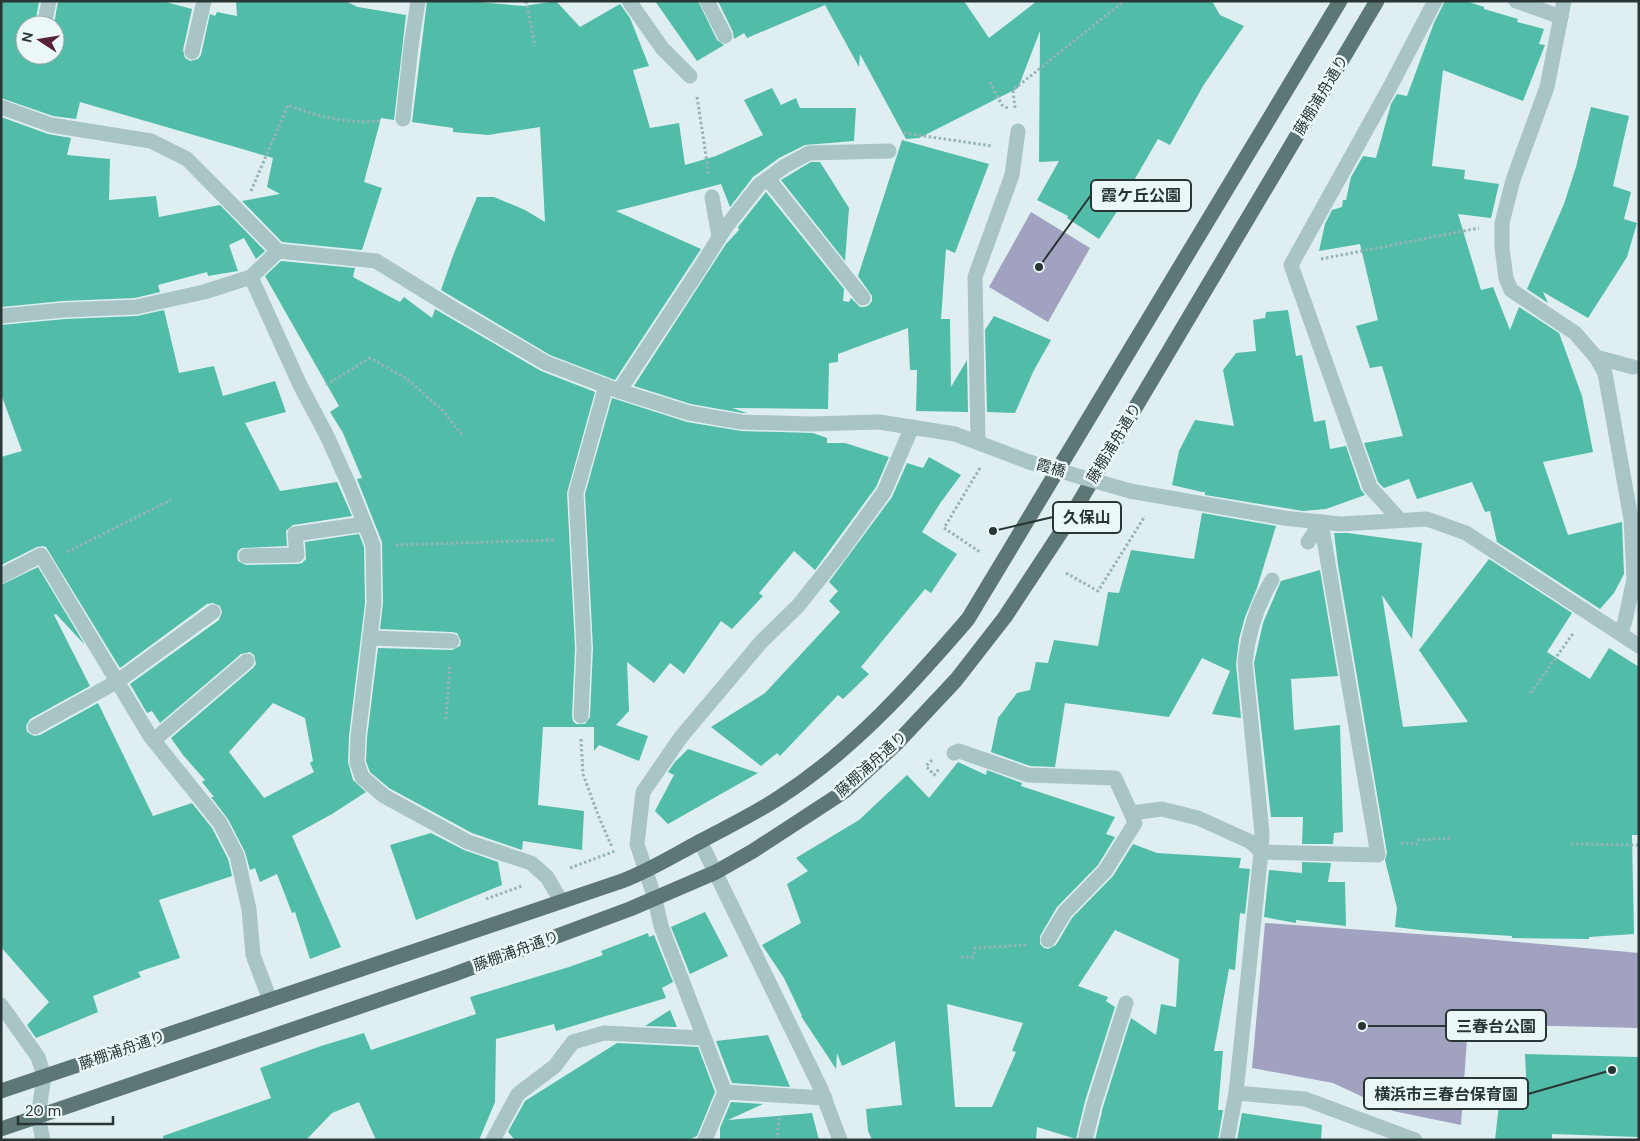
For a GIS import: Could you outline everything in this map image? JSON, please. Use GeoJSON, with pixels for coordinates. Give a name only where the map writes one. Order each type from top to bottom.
{"type":"FeatureCollection","features":[{"type":"Feature","properties":{"kind":"main road","name":"藤棚浦舟通り"},"geometry":{"type":"LineString","coordinates":[[1,1091],[646,872],[780,797],[825,764],[868,727],[918,676],[968,619],[1340,1]]}},
{"type":"Feature","properties":{"kind":"main road","name":"藤棚浦舟通り"},"geometry":{"type":"LineString","coordinates":[[1,1129],[38,1118],[452,975],[655,898],[716,872],[845,791],[895,745],[956,680],[1005,617],[1065,526],[1377,1]]}},
{"type":"Feature","properties":{"kind":"street"},"geometry":{"type":"LineString","coordinates":[[46,15],[49,1]]}},
{"type":"Feature","properties":{"kind":"street"},"geometry":{"type":"LineString","coordinates":[[192,52],[204,1]]}},
{"type":"Feature","properties":{"kind":"street"},"geometry":{"type":"LineString","coordinates":[[403,119],[418,1]]}},
{"type":"Feature","properties":{"kind":"street"},"geometry":{"type":"LineString","coordinates":[[629,1],[662,48],[690,76]]}},
{"type":"Feature","properties":{"kind":"street"},"geometry":{"type":"LineString","coordinates":[[707,1],[725,36]]}},
{"type":"Feature","properties":{"kind":"street"},"geometry":{"type":"LineString","coordinates":[[1400,520],[1370,487],[1291,265],[1390,87],[1434,1]]}},
{"type":"Feature","properties":{"kind":"street"},"geometry":{"type":"LineString","coordinates":[[1516,1],[1561,17]]}},
{"type":"Feature","properties":{"kind":"street"},"geometry":{"type":"LineString","coordinates":[[1564,1],[1547,87],[1513,180],[1502,223],[1502,248],[1506,278],[1512,290],[1574,334],[1596,357],[1605,373],[1630,518],[1634,579],[1621,633]]}},
{"type":"Feature","properties":{"kind":"street"},"geometry":{"type":"LineString","coordinates":[[1,107],[51,125],[151,141],[187,160],[278,251],[251,276],[204,292],[136,307],[64,310],[1,316]]}},
{"type":"Feature","properties":{"kind":"street"},"geometry":{"type":"LineString","coordinates":[[985,444],[975,277],[1012,174],[1018,130]]}},
{"type":"Feature","properties":{"kind":"street"},"geometry":{"type":"LineString","coordinates":[[581,716],[584,648],[576,493],[613,388],[702,266],[719,237],[759,185],[785,166],[810,153],[889,151]]}},
{"type":"Feature","properties":{"kind":"street"},"geometry":{"type":"LineString","coordinates":[[768,179],[863,298]]}},
{"type":"Feature","properties":{"kind":"street"},"geometry":{"type":"LineString","coordinates":[[712,197],[719,237]]}},
{"type":"Feature","properties":{"kind":"street","name":"霞橋"},"geometry":{"type":"LineString","coordinates":[[278,251],[376,261],[546,363],[689,413],[741,422],[810,424],[879,422],[955,434],[1029,462],[1130,491],[1341,524],[1427,519],[1466,533],[1639,646]]}},
{"type":"Feature","properties":{"kind":"street"},"geometry":{"type":"LineString","coordinates":[[251,276],[306,397],[327,436],[373,545],[374,603],[358,737],[357,762],[362,777],[384,796],[468,842],[531,863],[547,877],[561,901]]}},
{"type":"Feature","properties":{"kind":"street"},"geometry":{"type":"LineString","coordinates":[[1596,357],[1633,367]]}},
{"type":"Feature","properties":{"kind":"street"},"geometry":{"type":"LineString","coordinates":[[705,1140],[725,1092],[661,926],[655,898],[637,844],[643,792],[681,737],[761,642],[798,606],[836,558],[884,492],[912,427]]}},
{"type":"Feature","properties":{"kind":"street"},"geometry":{"type":"LineString","coordinates":[[1308,542],[1321,522]]}},
{"type":"Feature","properties":{"kind":"street"},"geometry":{"type":"LineString","coordinates":[[1132,813],[1162,810],[1198,818],[1251,842],[1261,852],[1378,855],[1321,522]]}},
{"type":"Feature","properties":{"kind":"street"},"geometry":{"type":"LineString","coordinates":[[246,556],[297,555],[295,534],[365,524]]}},
{"type":"Feature","properties":{"kind":"street"},"geometry":{"type":"LineString","coordinates":[[1,576],[44,559],[154,740],[220,823],[237,856],[249,909],[253,955],[270,1000]]}},
{"type":"Feature","properties":{"kind":"street"},"geometry":{"type":"LineString","coordinates":[[1228,1140],[1236,1093],[1262,833],[1245,663],[1249,636],[1256,613],[1261,598],[1272,580]]}},
{"type":"Feature","properties":{"kind":"street"},"geometry":{"type":"LineString","coordinates":[[35,727],[118,681],[213,612]]}},
{"type":"Feature","properties":{"kind":"street"},"geometry":{"type":"LineString","coordinates":[[371,638],[452,641]]}},
{"type":"Feature","properties":{"kind":"street"},"geometry":{"type":"LineString","coordinates":[[154,740],[247,661]]}},
{"type":"Feature","properties":{"kind":"street"},"geometry":{"type":"LineString","coordinates":[[954,752],[959,751],[1028,775],[1115,778],[1135,823],[1105,870],[1066,912],[1048,940]]}},
{"type":"Feature","properties":{"kind":"street"},"geometry":{"type":"LineString","coordinates":[[700,841],[820,1087],[840,1140]]}},
{"type":"Feature","properties":{"kind":"street"},"geometry":{"type":"LineString","coordinates":[[1085,1140],[1094,1104],[1126,1003]]}},
{"type":"Feature","properties":{"kind":"street"},"geometry":{"type":"LineString","coordinates":[[1,1005],[38,1057],[44,1076],[38,1118],[43,1140]]}},
{"type":"Feature","properties":{"kind":"street"},"geometry":{"type":"LineString","coordinates":[[493,1140],[518,1094],[555,1066],[573,1042],[604,1033],[703,1038]]}},
{"type":"Feature","properties":{"kind":"street"},"geometry":{"type":"LineString","coordinates":[[725,1092],[824,1098]]}},
{"type":"Feature","properties":{"kind":"street"},"geometry":{"type":"LineString","coordinates":[[1236,1093],[1305,1099],[1415,1140]]}},
{"type":"Feature","properties":{"kind":"path"},"geometry":{"type":"LineString","coordinates":[[526,1],[535,46]]}},
{"type":"Feature","properties":{"kind":"path"},"geometry":{"type":"LineString","coordinates":[[990,82],[1002,105],[1016,113],[1013,90],[1124,1]]}},
{"type":"Feature","properties":{"kind":"path"},"geometry":{"type":"LineString","coordinates":[[690,76],[695,86],[712,197]]}},
{"type":"Feature","properties":{"kind":"path"},"geometry":{"type":"LineString","coordinates":[[241,213],[288,105],[313,115],[335,119],[369,122],[403,119]]}},
{"type":"Feature","properties":{"kind":"path"},"geometry":{"type":"LineString","coordinates":[[889,151],[897,132],[1015,149]]}},
{"type":"Feature","properties":{"kind":"path"},"geometry":{"type":"LineString","coordinates":[[1291,265],[1502,223]]}},
{"type":"Feature","properties":{"kind":"path"},"geometry":{"type":"LineString","coordinates":[[306,397],[370,358],[407,380],[442,410],[463,436]]}},
{"type":"Feature","properties":{"kind":"path"},"geometry":{"type":"LineString","coordinates":[[982,554],[944,528],[985,444]]}},
{"type":"Feature","properties":{"kind":"path"},"geometry":{"type":"LineString","coordinates":[[44,559],[171,500]]}},
{"type":"Feature","properties":{"kind":"path"},"geometry":{"type":"LineString","coordinates":[[1066,573],[1098,591],[1136,530]]}},
{"type":"Feature","properties":{"kind":"path"},"geometry":{"type":"LineString","coordinates":[[373,545],[578,539]]}},
{"type":"Feature","properties":{"kind":"path"},"geometry":{"type":"LineString","coordinates":[[1531,693],[1588,612]]}},
{"type":"Feature","properties":{"kind":"path"},"geometry":{"type":"LineString","coordinates":[[446,719],[452,641]]}},
{"type":"Feature","properties":{"kind":"path"},"geometry":{"type":"LineString","coordinates":[[581,716],[583,774],[614,851]]}},
{"type":"Feature","properties":{"kind":"path"},"geometry":{"type":"LineString","coordinates":[[1376,845],[1417,844],[1418,840],[1451,838]]}},
{"type":"Feature","properties":{"kind":"path"},"geometry":{"type":"LineString","coordinates":[[1571,844],[1639,845]]}},
{"type":"Feature","properties":{"kind":"path"},"geometry":{"type":"LineString","coordinates":[[962,958],[973,957],[975,948],[1036,944],[1048,940]]}},
{"type":"Feature","properties":{"kind":"shaded area"},"geometry":{"type":"Polygon","coordinates":[[[1031,212],[1090,248],[1048,322],[989,287],[1031,212]]]}},
{"type":"Feature","properties":{"kind":"shaded area"},"geometry":{"type":"Polygon","coordinates":[[[1265,923],[1473,938],[1639,953],[1639,1028],[1468,1024],[1461,1125],[1393,1111],[1333,1083],[1252,1068],[1265,923]]]}},
{"type":"Feature","properties":{"kind":"building"},"geometry":{"type":"Polygon","coordinates":[[[1,1],[39,1],[37,15],[15,15],[15,65],[65,65],[65,15],[56,15],[58,1],[162,1],[192,9],[183,50],[185,58],[190,61],[198,59],[201,55],[210,14],[215,16],[217,12],[237,16],[236,1],[345,1],[358,7],[406,15],[394,120],[381,118],[364,182],[382,188],[362,250],[282,242],[242,201],[280,194],[267,187],[273,158],[80,102],[76,119],[53,116],[1,98],[1,1]]]}},
{"type":"Feature","properties":{"kind":"building"},"geometry":{"type":"Polygon","coordinates":[[[427,1],[465,1],[524,6],[556,1],[580,27],[620,4],[630,18],[649,66],[633,70],[650,128],[679,123],[685,165],[716,156],[763,135],[744,100],[772,88],[781,105],[796,98],[800,108],[856,108],[854,141],[805,145],[779,158],[753,177],[730,207],[721,184],[616,211],[701,249],[615,380],[550,355],[441,290],[477,197],[494,197],[525,210],[545,222],[540,127],[488,135],[453,132],[453,128],[412,122],[427,1]]]}},
{"type":"Feature","properties":{"kind":"building"},"geometry":{"type":"Polygon","coordinates":[[[655,1],[698,1],[717,40],[724,45],[697,61],[655,1]]]}},
{"type":"Feature","properties":{"kind":"building"},"geometry":{"type":"Polygon","coordinates":[[[718,1],[964,1],[989,38],[1037,1],[1212,1],[1220,15],[1244,26],[1203,86],[1170,145],[1158,139],[1129,189],[1131,190],[1099,239],[1067,218],[1068,216],[1037,200],[1059,161],[1039,162],[1040,31],[1018,88],[919,138],[906,139],[860,54],[859,67],[825,5],[747,38],[744,33],[734,39],[733,32],[718,1]]]}},
{"type":"Feature","properties":{"kind":"building"},"geometry":{"type":"Polygon","coordinates":[[[1445,1],[1466,1],[1484,7],[1484,9],[1518,19],[1517,22],[1544,29],[1539,44],[1545,45],[1523,101],[1443,70],[1432,166],[1465,170],[1464,179],[1499,184],[1491,218],[1458,214],[1481,290],[1493,287],[1510,330],[1519,307],[1559,333],[1582,396],[1593,452],[1543,462],[1568,535],[1622,522],[1624,574],[1614,593],[1600,609],[1497,542],[1490,511],[1485,512],[1472,482],[1417,499],[1409,479],[1384,488],[1378,482],[1364,443],[1403,436],[1382,366],[1370,368],[1356,326],[1378,320],[1360,244],[1319,251],[1325,224],[1332,210],[1342,207],[1343,200],[1346,200],[1351,177],[1363,156],[1376,158],[1391,104],[1397,94],[1407,96],[1434,23],[1445,1]]]}},
{"type":"Feature","properties":{"kind":"building"},"geometry":{"type":"Polygon","coordinates":[[[1591,107],[1629,116],[1613,186],[1631,192],[1624,219],[1637,223],[1627,257],[1588,318],[1543,292],[1548,303],[1527,289],[1564,204],[1576,167],[1591,107]]]}},
{"type":"Feature","properties":{"kind":"building"},"geometry":{"type":"Polygon","coordinates":[[[1,117],[48,134],[71,138],[67,155],[110,159],[109,200],[156,196],[159,217],[220,205],[265,251],[256,259],[244,238],[229,245],[238,271],[208,276],[207,272],[158,285],[160,292],[135,298],[63,301],[1,307],[1,117]]]}},
{"type":"Feature","properties":{"kind":"building"},"geometry":{"type":"Polygon","coordinates":[[[902,140],[989,164],[955,253],[946,249],[941,319],[950,319],[951,387],[967,360],[968,412],[916,411],[917,370],[910,370],[908,328],[838,354],[838,362],[829,363],[828,409],[732,408],[747,413],[742,413],[691,404],[634,386],[726,244],[739,230],[738,227],[766,192],[844,289],[843,301],[849,302],[851,298],[860,307],[869,305],[872,301],[872,296],[858,276],[902,140]]]}},
{"type":"Feature","properties":{"kind":"building"},"geometry":{"type":"Polygon","coordinates":[[[811,162],[820,162],[849,208],[845,261],[781,180],[811,162]]]}},
{"type":"Feature","properties":{"kind":"building"},"geometry":{"type":"Polygon","coordinates":[[[281,261],[355,268],[353,277],[400,302],[404,297],[432,318],[435,309],[541,371],[595,392],[567,493],[575,648],[572,716],[576,724],[585,724],[590,717],[593,648],[585,494],[612,398],[687,422],[741,431],[813,433],[827,438],[827,443],[845,443],[889,457],[876,487],[815,570],[794,551],[759,593],[763,596],[732,629],[721,621],[684,674],[670,663],[654,683],[627,662],[629,711],[616,725],[648,736],[639,761],[599,745],[594,751],[594,727],[543,727],[538,805],[584,811],[582,850],[523,841],[522,850],[472,833],[389,788],[370,772],[366,761],[367,738],[378,648],[452,650],[460,646],[461,641],[457,633],[452,632],[380,629],[383,603],[382,542],[357,479],[362,478],[343,433],[330,412],[339,406],[265,276],[281,261]]]}},
{"type":"Feature","properties":{"kind":"building"},"geometry":{"type":"Polygon","coordinates":[[[164,310],[179,373],[214,366],[223,396],[275,381],[286,412],[245,423],[280,491],[337,482],[352,516],[293,525],[286,531],[287,546],[242,548],[238,551],[238,561],[246,565],[298,564],[306,559],[305,542],[359,534],[364,547],[365,603],[349,736],[348,762],[353,780],[366,792],[332,814],[292,836],[341,947],[310,959],[295,912],[292,913],[277,874],[260,882],[255,868],[250,870],[245,852],[228,819],[202,782],[205,780],[171,738],[253,668],[256,664],[254,655],[250,652],[241,654],[160,723],[152,711],[147,713],[130,684],[219,620],[222,612],[220,606],[213,603],[207,604],[120,668],[46,547],[37,547],[1,565],[1,457],[22,451],[1,394],[1,325],[65,319],[137,316],[164,310]],[[273,703],[229,752],[264,798],[314,772],[310,763],[313,761],[305,718],[273,703]]]}},
{"type":"Feature","properties":{"kind":"building"},"geometry":{"type":"Polygon","coordinates":[[[1288,310],[1296,356],[1302,355],[1314,422],[1325,420],[1330,449],[1346,446],[1361,490],[1365,495],[1326,509],[1303,511],[1205,495],[1205,492],[1172,485],[1179,451],[1195,420],[1234,426],[1223,370],[1236,353],[1256,351],[1253,320],[1265,318],[1266,312],[1288,310]]]}},
{"type":"Feature","properties":{"kind":"building"},"geometry":{"type":"Polygon","coordinates":[[[994,316],[1051,340],[1034,370],[1015,413],[987,412],[985,330],[994,316]]]}},
{"type":"Feature","properties":{"kind":"building"},"geometry":{"type":"Polygon","coordinates":[[[929,457],[961,475],[922,532],[957,554],[931,593],[925,589],[861,667],[869,674],[843,699],[838,695],[780,756],[777,753],[761,766],[711,727],[765,693],[840,612],[829,601],[838,591],[829,582],[892,497],[907,463],[923,468],[929,457]]]}},
{"type":"Feature","properties":{"kind":"building"},"geometry":{"type":"Polygon","coordinates":[[[1202,513],[1276,526],[1239,639],[1236,664],[1241,718],[1212,714],[1230,671],[1202,658],[1169,717],[1065,703],[1055,767],[1030,766],[991,752],[998,718],[1017,693],[1030,690],[1036,662],[1048,663],[1054,640],[1098,646],[1108,592],[1119,593],[1131,550],[1194,559],[1202,513]]]}},
{"type":"Feature","properties":{"kind":"building"},"geometry":{"type":"Polygon","coordinates":[[[1334,533],[1348,533],[1422,543],[1412,639],[1382,595],[1403,727],[1468,722],[1419,650],[1489,559],[1572,613],[1547,652],[1590,679],[1609,648],[1639,667],[1639,835],[1632,835],[1634,934],[1589,937],[1589,939],[1512,938],[1512,936],[1395,927],[1397,908],[1385,860],[1387,853],[1334,533]]]}},
{"type":"Feature","properties":{"kind":"building"},"geometry":{"type":"Polygon","coordinates":[[[38,567],[85,645],[56,614],[54,615],[90,686],[30,719],[26,726],[27,732],[34,736],[40,735],[98,703],[153,816],[192,803],[212,828],[228,859],[232,876],[159,900],[180,958],[138,972],[141,977],[93,996],[98,1012],[36,1038],[27,1025],[49,1002],[1,947],[1,585],[38,567]]]}},
{"type":"Feature","properties":{"kind":"building"},"geometry":{"type":"Polygon","coordinates":[[[1320,570],[1338,676],[1291,679],[1294,730],[1340,725],[1343,832],[1334,833],[1333,844],[1302,844],[1303,817],[1271,817],[1254,663],[1263,623],[1281,581],[1320,570]]]}},
{"type":"Feature","properties":{"kind":"building"},"geometry":{"type":"Polygon","coordinates":[[[688,749],[758,773],[668,824],[655,811],[674,775],[668,772],[688,749]]]}},
{"type":"Feature","properties":{"kind":"building"},"geometry":{"type":"Polygon","coordinates":[[[958,762],[986,775],[987,770],[1022,783],[1021,786],[1115,817],[1106,834],[1115,837],[1098,865],[1057,907],[1040,936],[1040,944],[1048,949],[1056,945],[1072,918],[1113,876],[1133,844],[1157,853],[1241,858],[1239,868],[1250,869],[1245,914],[1240,913],[1235,970],[1229,969],[1214,1051],[1223,1051],[1218,1110],[1223,1110],[1218,1140],[1095,1140],[1103,1107],[1131,1018],[1156,1035],[1161,1004],[1176,1007],[1179,959],[1115,930],[1078,986],[1108,997],[1106,1001],[1115,1007],[1085,1101],[1076,1139],[1037,1127],[1036,1140],[872,1140],[868,1131],[866,1109],[902,1105],[895,1041],[842,1066],[837,1053],[836,1069],[801,1016],[784,978],[762,945],[801,923],[787,884],[808,871],[796,858],[859,820],[907,775],[929,798],[958,762]],[[947,1004],[955,1107],[992,1107],[1016,1052],[1012,1051],[1023,1023],[947,1004]]]}},
{"type":"Feature","properties":{"kind":"building"},"geometry":{"type":"Polygon","coordinates":[[[431,833],[464,850],[498,862],[502,885],[416,920],[390,845],[431,833]]]}},
{"type":"Feature","properties":{"kind":"building"},"geometry":{"type":"Polygon","coordinates":[[[1302,862],[1331,863],[1328,882],[1345,882],[1346,926],[1296,920],[1296,923],[1264,917],[1269,870],[1302,873],[1302,862]]]}},
{"type":"Feature","properties":{"kind":"building"},"geometry":{"type":"Polygon","coordinates":[[[705,912],[728,956],[690,974],[671,927],[705,912]]]}},
{"type":"Feature","properties":{"kind":"building"},"geometry":{"type":"Polygon","coordinates":[[[648,933],[649,937],[654,935],[673,982],[662,988],[666,998],[556,1031],[554,1024],[496,1039],[495,1102],[479,1140],[376,1140],[359,1102],[332,1113],[306,1140],[164,1140],[163,1136],[271,1098],[260,1068],[364,1033],[371,1050],[476,1014],[470,997],[603,955],[601,951],[648,933]]]}},
{"type":"Feature","properties":{"kind":"building"},"geometry":{"type":"Polygon","coordinates":[[[670,1010],[677,1027],[645,1026],[670,1010]]]}},
{"type":"Feature","properties":{"kind":"building"},"geometry":{"type":"Polygon","coordinates":[[[768,1035],[790,1087],[732,1083],[716,1041],[768,1035]]]}},
{"type":"Feature","properties":{"kind":"building"},"geometry":{"type":"Polygon","coordinates":[[[617,1043],[698,1047],[715,1092],[697,1136],[688,1140],[515,1140],[508,1132],[525,1101],[617,1043]]]}},
{"type":"Feature","properties":{"kind":"building"},"geometry":{"type":"Polygon","coordinates":[[[1525,1054],[1639,1057],[1639,1137],[1552,1134],[1552,1140],[1495,1140],[1500,1096],[1527,1098],[1525,1054]]]}},
{"type":"Feature","properties":{"kind":"building"},"geometry":{"type":"Polygon","coordinates":[[[731,1102],[763,1104],[728,1120],[812,1113],[819,1140],[720,1140],[720,1128],[731,1102]]]}},
{"type":"Feature","properties":{"kind":"building"},"geometry":{"type":"Polygon","coordinates":[[[1242,1113],[1322,1125],[1321,1140],[1237,1140],[1242,1113]]]}},
{"type":"Feature","properties":{"kind":"place","name":"霞ケ丘公園"},"geometry":{"type":"Point","coordinates":[1039,267]}},
{"type":"Feature","properties":{"kind":"place","name":"久保山"},"geometry":{"type":"Point","coordinates":[993,531]}},
{"type":"Feature","properties":{"kind":"place","name":"三春台公園"},"geometry":{"type":"Point","coordinates":[1362,1026]}},
{"type":"Feature","properties":{"kind":"place","name":"横浜市三春台保育園"},"geometry":{"type":"Point","coordinates":[1612,1070]}}]}
